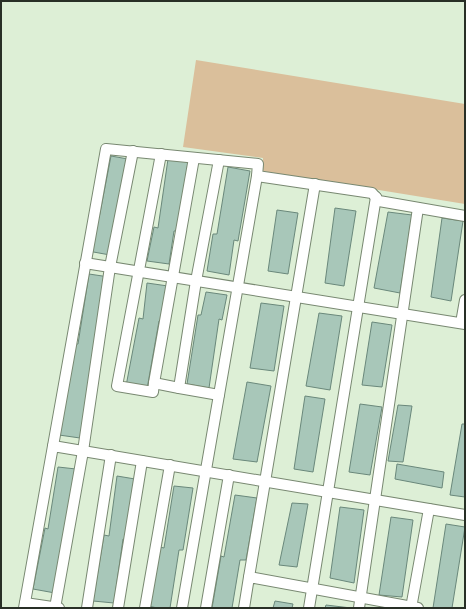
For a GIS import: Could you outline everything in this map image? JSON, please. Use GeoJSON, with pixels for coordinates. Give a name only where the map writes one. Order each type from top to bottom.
{"type":"FeatureCollection","features":[{"type":"Feature","properties":{"kind":"street"},"geometry":{"type":"LineString","coordinates":[[58,608],[24,606],[106,148],[258,164],[238,288],[182,608]]}},
{"type":"Feature","properties":{"kind":"street"},"geometry":{"type":"LineString","coordinates":[[55,608],[83,451],[110,267],[133,151]]}},
{"type":"Feature","properties":{"kind":"street"},"geometry":{"type":"LineString","coordinates":[[161,154],[117,386],[153,392],[194,158]]}},
{"type":"Feature","properties":{"kind":"street"},"geometry":{"type":"LineString","coordinates":[[179,388],[196,281],[219,160]]}},
{"type":"Feature","properties":{"kind":"street"},"geometry":{"type":"LineString","coordinates":[[257,176],[372,193],[379,201],[465,216]]}},
{"type":"Feature","properties":{"kind":"street"},"geometry":{"type":"LineString","coordinates":[[244,608],[315,184]]}},
{"type":"Feature","properties":{"kind":"street"},"geometry":{"type":"LineString","coordinates":[[309,608],[376,197]]}},
{"type":"Feature","properties":{"kind":"street"},"geometry":{"type":"LineString","coordinates":[[359,608],[418,208]]}},
{"type":"Feature","properties":{"kind":"street"},"geometry":{"type":"LineString","coordinates":[[85,263],[463,324],[465,300]]}},
{"type":"Feature","properties":{"kind":"street"},"geometry":{"type":"LineString","coordinates":[[154,383],[219,395]]}},
{"type":"Feature","properties":{"kind":"street"},"geometry":{"type":"LineString","coordinates":[[53,446],[465,515]]}},
{"type":"Feature","properties":{"kind":"street"},"geometry":{"type":"LineString","coordinates":[[87,608],[111,455]]}},
{"type":"Feature","properties":{"kind":"street"},"geometry":{"type":"LineString","coordinates":[[118,608],[142,461]]}},
{"type":"Feature","properties":{"kind":"street"},"geometry":{"type":"LineString","coordinates":[[145,608],[170,465]]}},
{"type":"Feature","properties":{"kind":"street"},"geometry":{"type":"LineString","coordinates":[[206,608],[229,475]]}},
{"type":"Feature","properties":{"kind":"street"},"geometry":{"type":"LineString","coordinates":[[249,578],[414,608],[429,509]]}},
{"type":"Feature","properties":{"kind":"shaded area"},"geometry":{"type":"Polygon","coordinates":[[[196,60],[465,104],[465,204],[262,171],[263,158],[183,147],[196,60]]]}},
{"type":"Feature","properties":{"kind":"building"},"geometry":{"type":"Polygon","coordinates":[[[111,156],[128,159],[110,255],[88,251],[94,218],[99,218],[111,156]]]}},
{"type":"Feature","properties":{"kind":"building"},"geometry":{"type":"Polygon","coordinates":[[[168,159],[188,162],[178,231],[174,231],[169,264],[147,261],[154,227],[158,228],[168,159]]]}},
{"type":"Feature","properties":{"kind":"building"},"geometry":{"type":"Polygon","coordinates":[[[228,167],[250,171],[238,241],[234,240],[229,275],[207,271],[213,234],[217,234],[228,167]]]}},
{"type":"Feature","properties":{"kind":"building"},"geometry":{"type":"Polygon","coordinates":[[[335,208],[356,211],[344,286],[325,283],[335,208]]]}},
{"type":"Feature","properties":{"kind":"building"},"geometry":{"type":"Polygon","coordinates":[[[277,210],[298,213],[288,274],[268,271],[277,210]]]}},
{"type":"Feature","properties":{"kind":"building"},"geometry":{"type":"Polygon","coordinates":[[[388,212],[412,215],[400,293],[374,288],[388,212]]]}},
{"type":"Feature","properties":{"kind":"building"},"geometry":{"type":"Polygon","coordinates":[[[442,218],[463,221],[451,301],[431,297],[442,218]]]}},
{"type":"Feature","properties":{"kind":"building"},"geometry":{"type":"Polygon","coordinates":[[[89,274],[109,277],[80,438],[59,435],[75,344],[78,344],[89,274]]]}},
{"type":"Feature","properties":{"kind":"building"},"geometry":{"type":"Polygon","coordinates":[[[147,283],[168,286],[163,321],[159,321],[147,389],[126,386],[139,318],[143,319],[147,283]]]}},
{"type":"Feature","properties":{"kind":"building"},"geometry":{"type":"Polygon","coordinates":[[[206,292],[227,295],[222,320],[219,319],[209,388],[187,384],[198,315],[201,315],[206,292]]]}},
{"type":"Feature","properties":{"kind":"building"},"geometry":{"type":"Polygon","coordinates":[[[261,303],[284,306],[274,371],[250,368],[261,303]]]}},
{"type":"Feature","properties":{"kind":"building"},"geometry":{"type":"Polygon","coordinates":[[[319,313],[342,316],[330,390],[306,386],[319,313]]]}},
{"type":"Feature","properties":{"kind":"building"},"geometry":{"type":"Polygon","coordinates":[[[372,322],[392,325],[382,387],[362,385],[372,322]]]}},
{"type":"Feature","properties":{"kind":"building"},"geometry":{"type":"Polygon","coordinates":[[[247,382],[271,386],[257,462],[233,459],[247,382]]]}},
{"type":"Feature","properties":{"kind":"building"},"geometry":{"type":"Polygon","coordinates":[[[305,396],[325,399],[313,472],[294,469],[305,396]]]}},
{"type":"Feature","properties":{"kind":"building"},"geometry":{"type":"Polygon","coordinates":[[[360,404],[382,407],[370,475],[349,472],[360,404]]]}},
{"type":"Feature","properties":{"kind":"building"},"geometry":{"type":"Polygon","coordinates":[[[398,405],[412,406],[403,462],[388,461],[398,405]]]}},
{"type":"Feature","properties":{"kind":"building"},"geometry":{"type":"Polygon","coordinates":[[[462,424],[465,424],[465,497],[450,495],[462,424]]]}},
{"type":"Feature","properties":{"kind":"building"},"geometry":{"type":"Polygon","coordinates":[[[397,464],[444,472],[442,488],[395,479],[397,464]]]}},
{"type":"Feature","properties":{"kind":"building"},"geometry":{"type":"Polygon","coordinates":[[[58,467],[76,469],[55,593],[33,589],[45,528],[48,529],[58,467]]]}},
{"type":"Feature","properties":{"kind":"building"},"geometry":{"type":"Polygon","coordinates":[[[117,476],[135,479],[127,540],[123,539],[114,603],[93,601],[104,535],[109,536],[117,476]]]}},
{"type":"Feature","properties":{"kind":"building"},"geometry":{"type":"Polygon","coordinates":[[[174,486],[193,488],[183,550],[179,550],[170,608],[157,608],[149,606],[160,547],[164,548],[174,486]]]}},
{"type":"Feature","properties":{"kind":"building"},"geometry":{"type":"Polygon","coordinates":[[[235,495],[257,498],[246,560],[240,560],[232,608],[212,608],[221,556],[224,557],[235,495]]]}},
{"type":"Feature","properties":{"kind":"building"},"geometry":{"type":"Polygon","coordinates":[[[292,503],[308,504],[297,567],[279,565],[292,503]]]}},
{"type":"Feature","properties":{"kind":"building"},"geometry":{"type":"Polygon","coordinates":[[[340,507],[364,510],[354,583],[330,578],[340,507]]]}},
{"type":"Feature","properties":{"kind":"building"},"geometry":{"type":"Polygon","coordinates":[[[391,517],[413,520],[402,597],[379,595],[391,517]]]}},
{"type":"Feature","properties":{"kind":"building"},"geometry":{"type":"Polygon","coordinates":[[[446,524],[465,527],[452,608],[433,608],[446,524]]]}},
{"type":"Feature","properties":{"kind":"building"},"geometry":{"type":"Polygon","coordinates":[[[275,601],[293,604],[292,608],[273,608],[275,601]]]}},
{"type":"Feature","properties":{"kind":"building"},"geometry":{"type":"Polygon","coordinates":[[[326,605],[351,608],[325,608],[326,605]]]}}]}
